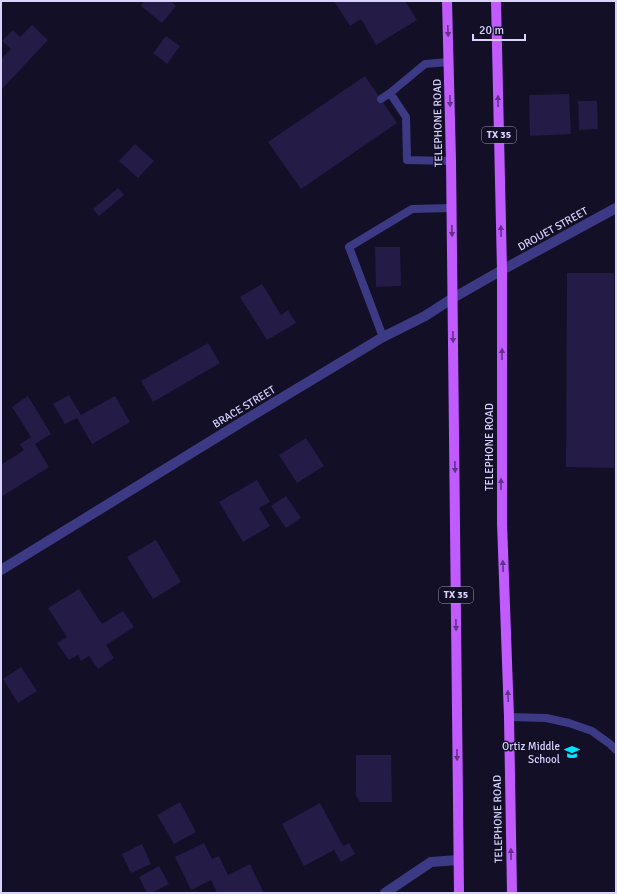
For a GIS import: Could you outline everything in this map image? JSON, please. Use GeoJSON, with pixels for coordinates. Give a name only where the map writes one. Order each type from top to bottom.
{"type":"FeatureCollection","features":[{"type":"Feature","properties":{"kind":"main road","name":"TELEPHONE ROAD"},"geometry":{"type":"LineString","coordinates":[[447,1],[453,298],[459,893]]}},
{"type":"Feature","properties":{"kind":"main road","name":"TELEPHONE ROAD"},"geometry":{"type":"LineString","coordinates":[[496,1],[502,270],[502,523],[509,717],[512,893]]}},
{"type":"Feature","properties":{"kind":"street","name":"DROUET STREET"},"geometry":{"type":"LineString","coordinates":[[502,270],[616,208]]}},
{"type":"Feature","properties":{"kind":"street","name":"BRACE STREET"},"geometry":{"type":"LineString","coordinates":[[1,570],[383,337],[425,316],[502,270]]}},
{"type":"Feature","properties":{"kind":"street"},"geometry":{"type":"LineString","coordinates":[[385,893],[432,862],[458,860]]}},
{"type":"Feature","properties":{"kind":"lane"},"geometry":{"type":"LineString","coordinates":[[381,99],[425,64],[449,62]]}},
{"type":"Feature","properties":{"kind":"lane"},"geometry":{"type":"LineString","coordinates":[[390,93],[406,117],[407,160],[451,161]]}},
{"type":"Feature","properties":{"kind":"lane"},"geometry":{"type":"LineString","coordinates":[[383,337],[349,247],[412,209],[451,208]]}},
{"type":"Feature","properties":{"kind":"lane"},"geometry":{"type":"LineString","coordinates":[[509,717],[546,718],[569,723],[592,731],[616,750]]}},
{"type":"Feature","properties":{"kind":"building"},"geometry":{"type":"Polygon","coordinates":[[[144,1],[170,1],[176,6],[162,23],[141,6],[144,1]]]}},
{"type":"Feature","properties":{"kind":"building"},"geometry":{"type":"Polygon","coordinates":[[[334,1],[405,1],[417,20],[376,45],[361,19],[350,26],[334,1]]]}},
{"type":"Feature","properties":{"kind":"building"},"geometry":{"type":"Polygon","coordinates":[[[32,25],[48,40],[1,90],[1,59],[11,49],[2,41],[13,30],[20,37],[32,25]]]}},
{"type":"Feature","properties":{"kind":"building"},"geometry":{"type":"Polygon","coordinates":[[[166,36],[180,46],[167,64],[153,53],[166,36]]]}},
{"type":"Feature","properties":{"kind":"building"},"geometry":{"type":"Polygon","coordinates":[[[365,76],[397,123],[301,189],[268,142],[365,76]]]}},
{"type":"Feature","properties":{"kind":"building"},"geometry":{"type":"Polygon","coordinates":[[[569,94],[571,134],[530,136],[529,95],[569,94]]]}},
{"type":"Feature","properties":{"kind":"building"},"geometry":{"type":"Polygon","coordinates":[[[578,101],[597,101],[598,129],[579,130],[578,101]]]}},
{"type":"Feature","properties":{"kind":"building"},"geometry":{"type":"Polygon","coordinates":[[[135,144],[154,161],[138,178],[119,161],[135,144]]]}},
{"type":"Feature","properties":{"kind":"building"},"geometry":{"type":"Polygon","coordinates":[[[118,188],[124,195],[99,216],[93,209],[118,188]]]}},
{"type":"Feature","properties":{"kind":"building"},"geometry":{"type":"Polygon","coordinates":[[[375,247],[400,247],[401,286],[376,287],[375,247]]]}},
{"type":"Feature","properties":{"kind":"building"},"geometry":{"type":"Polygon","coordinates":[[[567,273],[614,273],[614,468],[566,467],[567,273]]]}},
{"type":"Feature","properties":{"kind":"building"},"geometry":{"type":"Polygon","coordinates":[[[262,284],[281,315],[288,310],[296,323],[267,340],[240,297],[262,284]]]}},
{"type":"Feature","properties":{"kind":"building"},"geometry":{"type":"Polygon","coordinates":[[[208,343],[220,363],[153,402],[141,381],[208,343]]]}},
{"type":"Feature","properties":{"kind":"building"},"geometry":{"type":"Polygon","coordinates":[[[69,395],[81,415],[115,396],[130,422],[92,444],[77,418],[65,424],[53,404],[69,395]]]}},
{"type":"Feature","properties":{"kind":"building"},"geometry":{"type":"Polygon","coordinates":[[[28,396],[51,434],[35,444],[49,467],[1,497],[1,465],[24,450],[20,444],[31,437],[12,407],[28,396]]]}},
{"type":"Feature","properties":{"kind":"building"},"geometry":{"type":"Polygon","coordinates":[[[306,438],[324,466],[297,483],[279,455],[306,438]]]}},
{"type":"Feature","properties":{"kind":"building"},"geometry":{"type":"Polygon","coordinates":[[[257,480],[270,502],[259,508],[270,526],[243,542],[219,502],[257,480]]]}},
{"type":"Feature","properties":{"kind":"building"},"geometry":{"type":"Polygon","coordinates":[[[286,496],[301,518],[286,528],[271,506],[286,496]]]}},
{"type":"Feature","properties":{"kind":"building"},"geometry":{"type":"Polygon","coordinates":[[[156,540],[181,582],[153,599],[127,557],[156,540]]]}},
{"type":"Feature","properties":{"kind":"building"},"geometry":{"type":"Polygon","coordinates":[[[79,589],[102,624],[123,611],[134,627],[106,645],[114,658],[98,669],[89,656],[81,661],[78,655],[69,660],[57,643],[67,637],[48,608],[79,589]]]}},
{"type":"Feature","properties":{"kind":"building"},"geometry":{"type":"Polygon","coordinates":[[[21,667],[37,691],[18,703],[3,679],[21,667]]]}},
{"type":"Feature","properties":{"kind":"building"},"geometry":{"type":"Polygon","coordinates":[[[356,755],[391,755],[392,802],[360,802],[356,795],[356,755]]]}},
{"type":"Feature","properties":{"kind":"building"},"geometry":{"type":"Polygon","coordinates":[[[180,802],[196,832],[174,844],[157,815],[180,802]]]}},
{"type":"Feature","properties":{"kind":"building"},"geometry":{"type":"Polygon","coordinates":[[[320,803],[343,846],[349,843],[355,854],[341,862],[334,850],[304,866],[282,824],[320,803]]]}},
{"type":"Feature","properties":{"kind":"building"},"geometry":{"type":"Polygon","coordinates":[[[204,843],[212,859],[219,856],[228,875],[250,864],[264,893],[217,893],[211,880],[191,890],[175,857],[204,843]]]}},
{"type":"Feature","properties":{"kind":"building"},"geometry":{"type":"Polygon","coordinates":[[[142,844],[151,864],[131,873],[122,854],[142,844]]]}},
{"type":"Feature","properties":{"kind":"building"},"geometry":{"type":"Polygon","coordinates":[[[159,866],[169,884],[152,893],[147,893],[139,877],[159,866]]]}},
{"type":"Feature","properties":{"kind":"place","name":"Ortiz Middle School"},"geometry":{"type":"Point","coordinates":[572,752]}}]}
